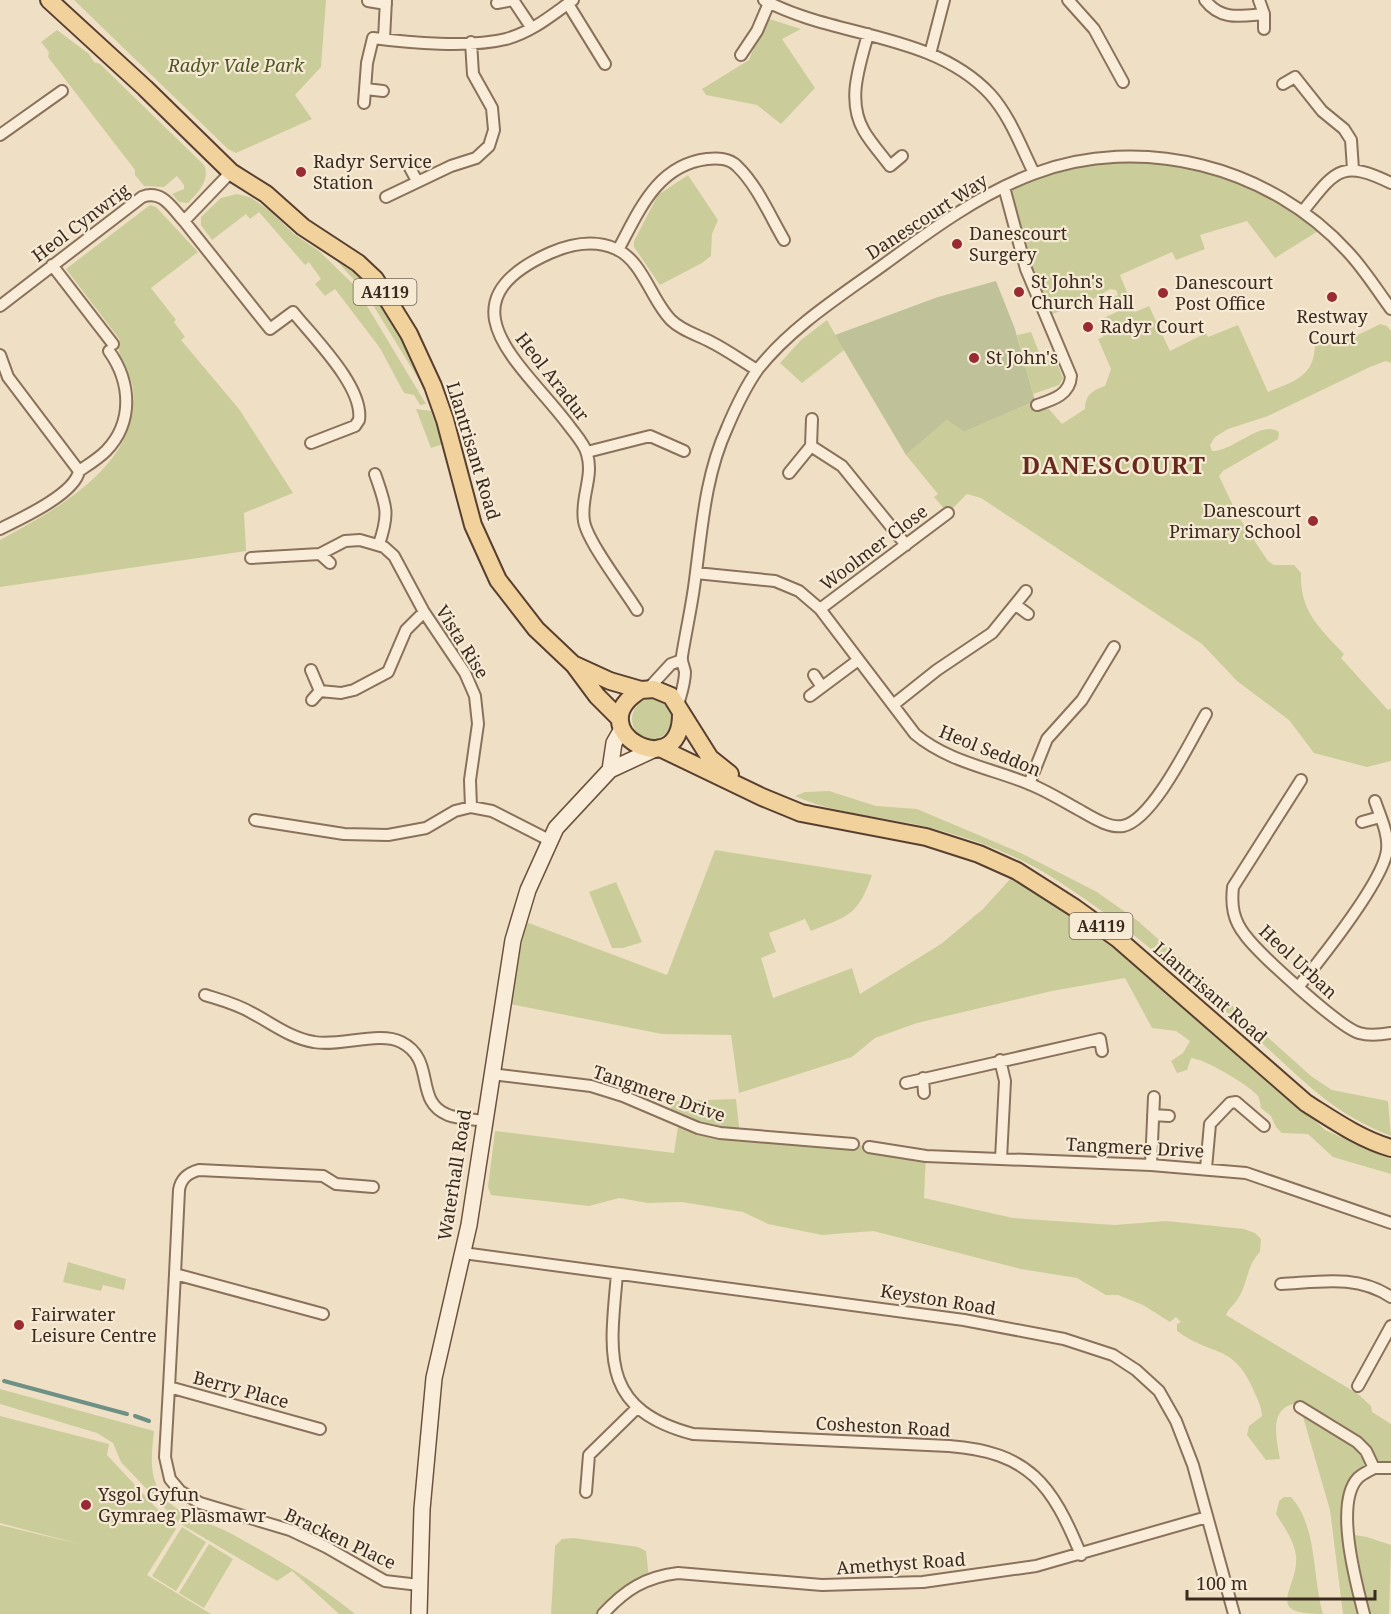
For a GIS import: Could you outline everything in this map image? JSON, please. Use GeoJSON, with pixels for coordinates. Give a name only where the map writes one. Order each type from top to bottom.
{"type":"FeatureCollection","features":[{"type":"Feature","properties":{"kind":"main road","name":"Llantrisant Road"},"geometry":{"type":"LineString","coordinates":[[38,0],[64,15]]}},
{"type":"Feature","properties":{"kind":"main road","name":"Llantrisant Road"},"geometry":{"type":"LineString","coordinates":[[49,0],[146,88],[231,172],[266,194],[303,227],[358,263],[383,290],[420,354],[433,386],[446,420],[473,525],[498,580],[536,628],[574,665],[621,724],[634,745],[656,749],[801,813],[926,837],[979,854],[1017,871],[1076,908],[1118,939],[1306,1103],[1338,1124],[1376,1144],[1391,1148]]}},
{"type":"Feature","properties":{"kind":"main road","name":"Llantrisant Road"},"geometry":{"type":"LineString","coordinates":[[574,665],[644,690],[663,691],[671,696],[710,758],[762,797]]}},
{"type":"Feature","properties":{"kind":"main road"},"geometry":{"type":"LineString","coordinates":[[621,724],[627,701],[644,690]]}},
{"type":"Feature","properties":{"kind":"main road"},"geometry":{"type":"LineString","coordinates":[[656,749],[671,742],[678,734],[680,710]]}},
{"type":"Feature","properties":{"kind":"street"},"geometry":{"type":"LineString","coordinates":[[497,3],[513,0],[531,27]]}},
{"type":"Feature","properties":{"kind":"street"},"geometry":{"type":"LineString","coordinates":[[930,54],[944,0]]}},
{"type":"Feature","properties":{"kind":"street"},"geometry":{"type":"LineString","coordinates":[[1068,0],[1094,28],[1123,82]]}},
{"type":"Feature","properties":{"kind":"street"},"geometry":{"type":"LineString","coordinates":[[1205,0],[1213,9],[1231,17],[1264,14]]}},
{"type":"Feature","properties":{"kind":"street"},"geometry":{"type":"LineString","coordinates":[[1259,0],[1264,14],[1264,29]]}},
{"type":"Feature","properties":{"kind":"street"},"geometry":{"type":"LineString","coordinates":[[368,1],[386,2],[384,39]]}},
{"type":"Feature","properties":{"kind":"street"},"geometry":{"type":"LineString","coordinates":[[364,103],[367,63],[373,38],[438,43],[506,39],[550,19],[570,2],[605,64]]}},
{"type":"Feature","properties":{"kind":"street"},"geometry":{"type":"LineString","coordinates":[[741,55],[757,31],[767,2],[930,54],[961,70],[991,95],[1006,115],[1034,174]]}},
{"type":"Feature","properties":{"kind":"street"},"geometry":{"type":"LineString","coordinates":[[868,34],[855,90],[857,109],[863,130],[890,165],[902,156]]}},
{"type":"Feature","properties":{"kind":"street"},"geometry":{"type":"LineString","coordinates":[[386,197],[476,158],[489,146],[494,130],[492,108],[473,74],[471,42]]}},
{"type":"Feature","properties":{"kind":"street"},"geometry":{"type":"LineString","coordinates":[[1283,84],[1295,77],[1322,111],[1344,129],[1351,140],[1353,169]]}},
{"type":"Feature","properties":{"kind":"street"},"geometry":{"type":"LineString","coordinates":[[366,89],[383,91]]}},
{"type":"Feature","properties":{"kind":"street"},"geometry":{"type":"LineString","coordinates":[[0,135],[62,91]]}},
{"type":"Feature","properties":{"kind":"street"},"geometry":{"type":"LineString","coordinates":[[757,370],[673,322],[660,307],[635,266],[618,250],[656,184],[694,161],[711,158],[723,158],[736,165],[749,180],[784,240]]}},
{"type":"Feature","properties":{"kind":"street","name":"Danescourt Way"},"geometry":{"type":"LineString","coordinates":[[680,710],[685,671],[681,660],[712,469],[726,429],[757,370],[792,333],[853,287],[936,229],[1004,187],[1034,174],[1110,158],[1173,159],[1223,170],[1256,183],[1303,211],[1348,252],[1391,309]]}},
{"type":"Feature","properties":{"kind":"street"},"geometry":{"type":"LineString","coordinates":[[410,168],[417,182]]}},
{"type":"Feature","properties":{"kind":"street"},"geometry":{"type":"LineString","coordinates":[[1303,211],[1330,178],[1340,172],[1353,169],[1366,171],[1391,183]]}},
{"type":"Feature","properties":{"kind":"street"},"geometry":{"type":"LineString","coordinates":[[231,172],[183,221],[270,329],[293,312],[327,352],[350,387],[359,403],[359,420],[355,426],[311,443]]}},
{"type":"Feature","properties":{"kind":"street"},"geometry":{"type":"LineString","coordinates":[[1004,187],[1026,268],[1071,376],[1068,388],[1057,404],[1037,405]]}},
{"type":"Feature","properties":{"kind":"street","name":"Heol Cynwrig"},"geometry":{"type":"LineString","coordinates":[[0,306],[149,194],[163,198],[183,221]]}},
{"type":"Feature","properties":{"kind":"street","name":"Heol Aradur"},"geometry":{"type":"LineString","coordinates":[[587,452],[566,421],[502,343],[494,313],[497,295],[504,282],[519,269],[571,245],[604,245],[618,250]]}},
{"type":"Feature","properties":{"kind":"street"},"geometry":{"type":"LineString","coordinates":[[0,529],[44,506],[105,452],[115,440],[126,410],[125,378],[111,348],[52,265]]}},
{"type":"Feature","properties":{"kind":"street"},"geometry":{"type":"LineString","coordinates":[[0,355],[8,377],[78,474]]}},
{"type":"Feature","properties":{"kind":"street"},"geometry":{"type":"LineString","coordinates":[[789,473],[810,446],[812,419]]}},
{"type":"Feature","properties":{"kind":"street"},"geometry":{"type":"LineString","coordinates":[[637,610],[586,530],[583,503],[589,484],[587,452],[650,436],[684,451]]}},
{"type":"Feature","properties":{"kind":"street"},"geometry":{"type":"LineString","coordinates":[[810,446],[842,466],[906,545]]}},
{"type":"Feature","properties":{"kind":"street"},"geometry":{"type":"LineString","coordinates":[[251,558],[320,554],[345,541],[360,540],[379,544],[387,522],[387,509],[375,474]]}},
{"type":"Feature","properties":{"kind":"street","name":"Woolmer Close"},"geometry":{"type":"LineString","coordinates":[[820,609],[948,513]]}},
{"type":"Feature","properties":{"kind":"street","name":"Vista Rise"},"geometry":{"type":"LineString","coordinates":[[379,544],[394,556],[424,612],[465,673],[475,696],[478,724],[471,769],[471,807]]}},
{"type":"Feature","properties":{"kind":"street"},"geometry":{"type":"LineString","coordinates":[[320,554],[330,563]]}},
{"type":"Feature","properties":{"kind":"street","name":"Heol Seddon"},"geometry":{"type":"LineString","coordinates":[[696,573],[775,581],[799,591],[820,609],[857,661],[915,734],[930,746],[961,760],[1029,784],[1107,824],[1123,826],[1143,814],[1162,790],[1206,714]]}},
{"type":"Feature","properties":{"kind":"street"},"geometry":{"type":"LineString","coordinates":[[893,705],[992,633],[1026,591]]}},
{"type":"Feature","properties":{"kind":"street"},"geometry":{"type":"LineString","coordinates":[[1016,605],[1028,614]]}},
{"type":"Feature","properties":{"kind":"street"},"geometry":{"type":"LineString","coordinates":[[320,691],[340,693],[354,690],[388,672],[406,630],[424,612]]}},
{"type":"Feature","properties":{"kind":"street"},"geometry":{"type":"LineString","coordinates":[[1029,784],[1047,738],[1082,700],[1114,646]]}},
{"type":"Feature","properties":{"kind":"street"},"geometry":{"type":"LineString","coordinates":[[644,690],[671,664],[681,660]]}},
{"type":"Feature","properties":{"kind":"street"},"geometry":{"type":"LineString","coordinates":[[810,696],[857,661]]}},
{"type":"Feature","properties":{"kind":"street"},"geometry":{"type":"LineString","coordinates":[[311,670],[320,691]]}},
{"type":"Feature","properties":{"kind":"street"},"geometry":{"type":"LineString","coordinates":[[814,675],[822,687]]}},
{"type":"Feature","properties":{"kind":"street"},"geometry":{"type":"LineString","coordinates":[[312,700],[320,691]]}},
{"type":"Feature","properties":{"kind":"street"},"geometry":{"type":"LineString","coordinates":[[610,770],[614,743],[621,724]]}},
{"type":"Feature","properties":{"kind":"street","name":"Waterhall Road"},"geometry":{"type":"LineString","coordinates":[[419,1614],[423,1498],[434,1378],[463,1253],[513,940],[528,890],[549,840],[565,818],[610,770],[656,749]]}},
{"type":"Feature","properties":{"kind":"street","name":"Heol Urban"},"geometry":{"type":"LineString","coordinates":[[1301,780],[1233,887],[1234,917],[1245,936],[1348,1029],[1374,1035],[1391,1033]]}},
{"type":"Feature","properties":{"kind":"street"},"geometry":{"type":"LineString","coordinates":[[1299,986],[1339,935],[1385,860],[1388,847],[1375,801]]}},
{"type":"Feature","properties":{"kind":"street"},"geometry":{"type":"LineString","coordinates":[[255,820],[344,834],[388,835],[426,828],[455,811],[471,807],[492,811],[549,840]]}},
{"type":"Feature","properties":{"kind":"street"},"geometry":{"type":"LineString","coordinates":[[1362,822],[1380,817]]}},
{"type":"Feature","properties":{"kind":"street"},"geometry":{"type":"LineString","coordinates":[[205,995],[250,1011],[283,1033],[303,1041],[326,1044],[373,1039],[399,1041],[415,1051],[424,1068],[425,1089],[432,1103],[447,1115],[484,1121]]}},
{"type":"Feature","properties":{"kind":"street"},"geometry":{"type":"LineString","coordinates":[[906,1083],[1100,1039],[1102,1051]]}},
{"type":"Feature","properties":{"kind":"street"},"geometry":{"type":"LineString","coordinates":[[1000,1060],[1005,1081],[1001,1159]]}},
{"type":"Feature","properties":{"kind":"street","name":"Tangmere Drive"},"geometry":{"type":"LineString","coordinates":[[490,1074],[591,1086],[623,1096],[698,1128],[720,1134],[853,1144]]}},
{"type":"Feature","properties":{"kind":"street"},"geometry":{"type":"LineString","coordinates":[[923,1078],[924,1093]]}},
{"type":"Feature","properties":{"kind":"street"},"geometry":{"type":"LineString","coordinates":[[1151,1165],[1154,1097]]}},
{"type":"Feature","properties":{"kind":"street"},"geometry":{"type":"LineString","coordinates":[[1206,1168],[1210,1124],[1230,1103],[1236,1102],[1264,1126]]}},
{"type":"Feature","properties":{"kind":"street"},"geometry":{"type":"LineString","coordinates":[[1153,1115],[1169,1116]]}},
{"type":"Feature","properties":{"kind":"street","name":"Tangmere Drive"},"geometry":{"type":"LineString","coordinates":[[869,1147],[917,1155],[1206,1168],[1246,1173],[1391,1222]]}},
{"type":"Feature","properties":{"kind":"street","name":"Berry Place"},"geometry":{"type":"LineString","coordinates":[[320,1429],[169,1387],[180,1182],[190,1173],[199,1170],[323,1176],[336,1184],[373,1187]]}},
{"type":"Feature","properties":{"kind":"street","name":"Keyston Road"},"geometry":{"type":"LineString","coordinates":[[463,1253],[964,1320],[1064,1339],[1113,1355],[1136,1370],[1160,1391],[1181,1432],[1234,1614]]}},
{"type":"Feature","properties":{"kind":"street"},"geometry":{"type":"LineString","coordinates":[[174,1274],[323,1314]]}},
{"type":"Feature","properties":{"kind":"street","name":"Cosheston Road"},"geometry":{"type":"LineString","coordinates":[[617,1274],[612,1359],[621,1384],[637,1408],[667,1427],[693,1434],[949,1446],[990,1451],[1013,1460],[1043,1483],[1066,1519],[1081,1555]]}},
{"type":"Feature","properties":{"kind":"street"},"geometry":{"type":"LineString","coordinates":[[1281,1284],[1347,1280],[1370,1285],[1391,1297]]}},
{"type":"Feature","properties":{"kind":"street"},"geometry":{"type":"LineString","coordinates":[[1358,1386],[1391,1326]]}},
{"type":"Feature","properties":{"kind":"street","name":"Bracken Place"},"geometry":{"type":"LineString","coordinates":[[169,1387],[165,1457],[170,1479],[180,1491],[200,1503],[290,1530],[326,1547],[385,1581],[419,1585]]}},
{"type":"Feature","properties":{"kind":"street"},"geometry":{"type":"LineString","coordinates":[[1300,1407],[1357,1442],[1366,1451],[1374,1468]]}},
{"type":"Feature","properties":{"kind":"street"},"geometry":{"type":"LineString","coordinates":[[586,1492],[590,1455],[637,1408]]}},
{"type":"Feature","properties":{"kind":"street"},"geometry":{"type":"LineString","coordinates":[[1364,1614],[1353,1573],[1347,1507],[1350,1491],[1358,1477],[1374,1468],[1391,1468]]}},
{"type":"Feature","properties":{"kind":"street","name":"Amethyst Road"},"geometry":{"type":"LineString","coordinates":[[603,1614],[632,1586],[649,1578],[678,1573],[822,1585],[893,1584],[1005,1572],[1081,1555],[1207,1517]]}},
{"type":"Feature","properties":{"kind":"green space","name":"Radyr Vale Park"},"geometry":{"type":"Polygon","coordinates":[[[74,0],[326,0],[321,67],[295,95],[312,119],[236,153],[228,149],[74,0]]]}},
{"type":"Feature","properties":{"kind":"green space"},"geometry":{"type":"Polygon","coordinates":[[[766,18],[801,29],[782,39],[815,88],[781,124],[757,105],[706,95],[702,89],[749,60],[766,18]]]}},
{"type":"Feature","properties":{"kind":"green space"},"geometry":{"type":"Polygon","coordinates":[[[57,30],[89,54],[94,62],[100,64],[204,165],[206,176],[204,181],[199,191],[188,203],[179,202],[172,194],[184,189],[184,185],[177,176],[164,187],[144,186],[135,175],[135,170],[48,57],[49,52],[41,42],[57,30]]]}},
{"type":"Feature","properties":{"kind":"green space"},"geometry":{"type":"Polygon","coordinates":[[[1110,158],[1223,170],[1323,228],[1275,258],[1247,221],[1200,235],[1205,249],[1176,260],[1172,252],[1120,275],[1135,312],[1149,306],[1170,351],[1206,333],[1208,337],[1238,325],[1268,392],[1294,381],[1307,371],[1314,356],[1315,345],[1349,338],[1380,324],[1387,326],[1391,331],[1391,363],[1386,361],[1370,367],[1268,416],[1228,429],[1215,437],[1210,445],[1212,451],[1220,450],[1264,430],[1272,429],[1279,432],[1278,439],[1223,471],[1219,476],[1238,516],[1268,561],[1274,565],[1294,565],[1301,573],[1304,598],[1319,627],[1344,654],[1341,658],[1388,710],[1391,708],[1391,761],[1367,767],[1314,753],[1289,720],[1237,681],[1202,644],[981,498],[967,494],[948,513],[934,497],[938,494],[906,455],[947,420],[964,432],[1035,401],[1040,409],[1049,409],[1062,424],[1085,409],[1086,400],[1091,394],[1105,386],[1111,369],[1098,339],[1103,337],[1099,320],[1119,311],[1114,297],[1118,295],[1116,290],[1110,289],[1085,304],[1084,302],[1047,316],[1004,187],[1034,173],[1110,158]]]}},
{"type":"Feature","properties":{"kind":"green space"},"geometry":{"type":"Polygon","coordinates":[[[688,175],[718,220],[712,234],[711,256],[660,285],[634,247],[634,241],[658,195],[688,175]]]}},
{"type":"Feature","properties":{"kind":"green space"},"geometry":{"type":"Polygon","coordinates":[[[237,194],[250,197],[270,211],[294,234],[319,251],[355,286],[426,404],[420,405],[414,395],[404,393],[380,348],[335,289],[325,296],[315,284],[321,279],[309,262],[305,265],[259,212],[250,219],[246,214],[212,240],[201,225],[201,217],[221,198],[237,194]]]}},
{"type":"Feature","properties":{"kind":"green space"},"geometry":{"type":"Polygon","coordinates":[[[150,205],[156,207],[198,252],[151,288],[176,320],[174,322],[185,337],[181,340],[239,409],[293,493],[244,513],[246,551],[0,587],[0,540],[69,499],[109,462],[123,441],[132,416],[133,389],[116,343],[120,340],[66,269],[150,205]]]}},
{"type":"Feature","properties":{"kind":"green space"},"geometry":{"type":"Polygon","coordinates":[[[336,260],[356,271],[379,296],[398,328],[427,393],[365,292],[336,260]]]}},
{"type":"Feature","properties":{"kind":"green space"},"geometry":{"type":"Polygon","coordinates":[[[996,281],[1015,329],[1035,401],[964,432],[947,420],[906,455],[835,335],[938,297],[996,281]]]}},
{"type":"Feature","properties":{"kind":"green space"},"geometry":{"type":"Polygon","coordinates":[[[827,320],[844,350],[802,383],[780,363],[801,340],[827,320]]]}},
{"type":"Feature","properties":{"kind":"green space"},"geometry":{"type":"Polygon","coordinates":[[[1031,332],[1043,362],[1055,358],[1063,378],[1059,385],[1033,394],[1017,335],[1031,332]]]}},
{"type":"Feature","properties":{"kind":"green space"},"geometry":{"type":"Polygon","coordinates":[[[416,409],[431,411],[443,444],[431,448],[416,409]]]}},
{"type":"Feature","properties":{"kind":"green space"},"geometry":{"type":"Polygon","coordinates":[[[652,699],[666,705],[672,719],[666,733],[652,739],[638,733],[632,719],[638,705],[652,699]]]}},
{"type":"Feature","properties":{"kind":"green space"},"geometry":{"type":"Polygon","coordinates":[[[829,791],[876,806],[917,809],[1021,853],[1097,892],[1138,921],[1311,1076],[1332,1090],[1388,1101],[1391,1136],[1368,1126],[1330,1103],[1149,947],[1098,908],[1032,865],[957,835],[910,823],[827,807],[795,796],[805,792],[829,791]]]}},
{"type":"Feature","properties":{"kind":"green space"},"geometry":{"type":"Polygon","coordinates":[[[715,850],[872,875],[862,899],[843,918],[811,931],[805,919],[769,933],[776,952],[761,958],[773,998],[852,968],[860,994],[941,944],[983,909],[1012,877],[1052,902],[1139,966],[1289,1095],[1325,1130],[1391,1159],[1391,1174],[1333,1157],[1308,1134],[1282,1133],[1271,1116],[1261,1108],[1257,1095],[1252,1090],[1215,1067],[1191,1058],[1187,1070],[1177,1073],[1171,1061],[1183,1053],[1190,1041],[1176,1031],[1152,1028],[1125,978],[1052,991],[917,1023],[875,1038],[852,1057],[739,1093],[731,1035],[662,1034],[510,1004],[526,922],[667,975],[715,850]]]}},
{"type":"Feature","properties":{"kind":"green space"},"geometry":{"type":"Polygon","coordinates":[[[616,882],[642,942],[623,948],[612,948],[589,892],[616,882]]]}},
{"type":"Feature","properties":{"kind":"green space"},"geometry":{"type":"Polygon","coordinates":[[[736,1099],[740,1136],[853,1144],[926,1156],[924,1198],[1013,1218],[1114,1225],[1166,1221],[1244,1229],[1255,1233],[1261,1239],[1260,1252],[1252,1263],[1241,1294],[1226,1315],[1358,1394],[1371,1406],[1372,1412],[1391,1424],[1391,1468],[1374,1468],[1350,1491],[1349,1534],[1391,1545],[1389,1614],[1343,1614],[1330,1510],[1299,1403],[1289,1405],[1278,1416],[1276,1432],[1280,1459],[1266,1460],[1247,1435],[1249,1426],[1262,1416],[1259,1402],[1245,1374],[1229,1357],[1177,1331],[1177,1324],[1181,1322],[1176,1317],[1170,1322],[1143,1305],[1118,1295],[1106,1295],[1077,1278],[1021,1269],[873,1231],[822,1235],[768,1224],[743,1212],[682,1202],[648,1203],[619,1198],[589,1206],[491,1195],[488,1187],[495,1131],[674,1153],[679,1120],[668,1115],[674,1101],[736,1099]]]}},
{"type":"Feature","properties":{"kind":"green space"},"geometry":{"type":"Polygon","coordinates":[[[68,1262],[126,1279],[124,1290],[103,1285],[101,1291],[63,1282],[68,1262]]]}},
{"type":"Feature","properties":{"kind":"green space"},"geometry":{"type":"Polygon","coordinates":[[[0,1389],[154,1431],[152,1455],[154,1479],[168,1501],[185,1513],[232,1534],[280,1562],[311,1581],[355,1614],[339,1614],[292,1571],[277,1581],[179,1523],[121,1462],[113,1443],[97,1433],[0,1404],[0,1389]]]}},
{"type":"Feature","properties":{"kind":"green space","name":"Ysgol Gyfun Gymraeg Plasmawr"},"geometry":{"type":"Polygon","coordinates":[[[0,1416],[109,1444],[107,1455],[176,1529],[147,1575],[211,1614],[0,1614],[0,1525],[83,1545],[0,1523],[0,1416]]]}},
{"type":"Feature","properties":{"kind":"green space"},"geometry":{"type":"Polygon","coordinates":[[[1284,1497],[1291,1497],[1306,1523],[1323,1614],[1293,1610],[1288,1604],[1287,1597],[1296,1556],[1291,1539],[1276,1514],[1279,1501],[1284,1497]]]}},
{"type":"Feature","properties":{"kind":"green space"},"geometry":{"type":"Polygon","coordinates":[[[182,1527],[206,1542],[176,1591],[152,1576],[182,1527]]]}},
{"type":"Feature","properties":{"kind":"green space"},"geometry":{"type":"Polygon","coordinates":[[[574,1538],[638,1547],[646,1551],[649,1578],[603,1614],[551,1614],[555,1546],[562,1539],[574,1538]]]}},
{"type":"Feature","properties":{"kind":"green space"},"geometry":{"type":"Polygon","coordinates":[[[209,1544],[233,1559],[204,1608],[179,1593],[209,1544]]]}},
{"type":"Feature","properties":{"kind":"waterway"},"geometry":{"type":"LineString","coordinates":[[4,1381],[127,1414]]}},
{"type":"Feature","properties":{"kind":"waterway"},"geometry":{"type":"LineString","coordinates":[[135,1416],[149,1421]]}},
{"type":"Feature","properties":{"kind":"place","name":"Radyr Service Station"},"geometry":{"type":"Point","coordinates":[301,172]}},
{"type":"Feature","properties":{"kind":"place","name":"Danescourt Surgery"},"geometry":{"type":"Point","coordinates":[957,244]}},
{"type":"Feature","properties":{"kind":"place","name":"St John's Church Hall"},"geometry":{"type":"Point","coordinates":[1019,292]}},
{"type":"Feature","properties":{"kind":"place","name":"Danescourt Post Office"},"geometry":{"type":"Point","coordinates":[1163,293]}},
{"type":"Feature","properties":{"kind":"place","name":"Restway Court"},"geometry":{"type":"Point","coordinates":[1332,297]}},
{"type":"Feature","properties":{"kind":"place","name":"Radyr Court"},"geometry":{"type":"Point","coordinates":[1088,327]}},
{"type":"Feature","properties":{"kind":"place","name":"St John's"},"geometry":{"type":"Point","coordinates":[974,358]}},
{"type":"Feature","properties":{"kind":"place","name":"Danescourt Primary School"},"geometry":{"type":"Point","coordinates":[1313,521]}},
{"type":"Feature","properties":{"kind":"place","name":"Fairwater Leisure Centre"},"geometry":{"type":"Point","coordinates":[19,1325]}},
{"type":"Feature","properties":{"kind":"place","name":"Ysgol Gyfun Gymraeg Plasmawr"},"geometry":{"type":"Point","coordinates":[86,1505]}},
{"type":"Feature","properties":{"kind":"district","name":"DANESCOURT"},"geometry":{"type":"Point","coordinates":[1114,466]}}]}
